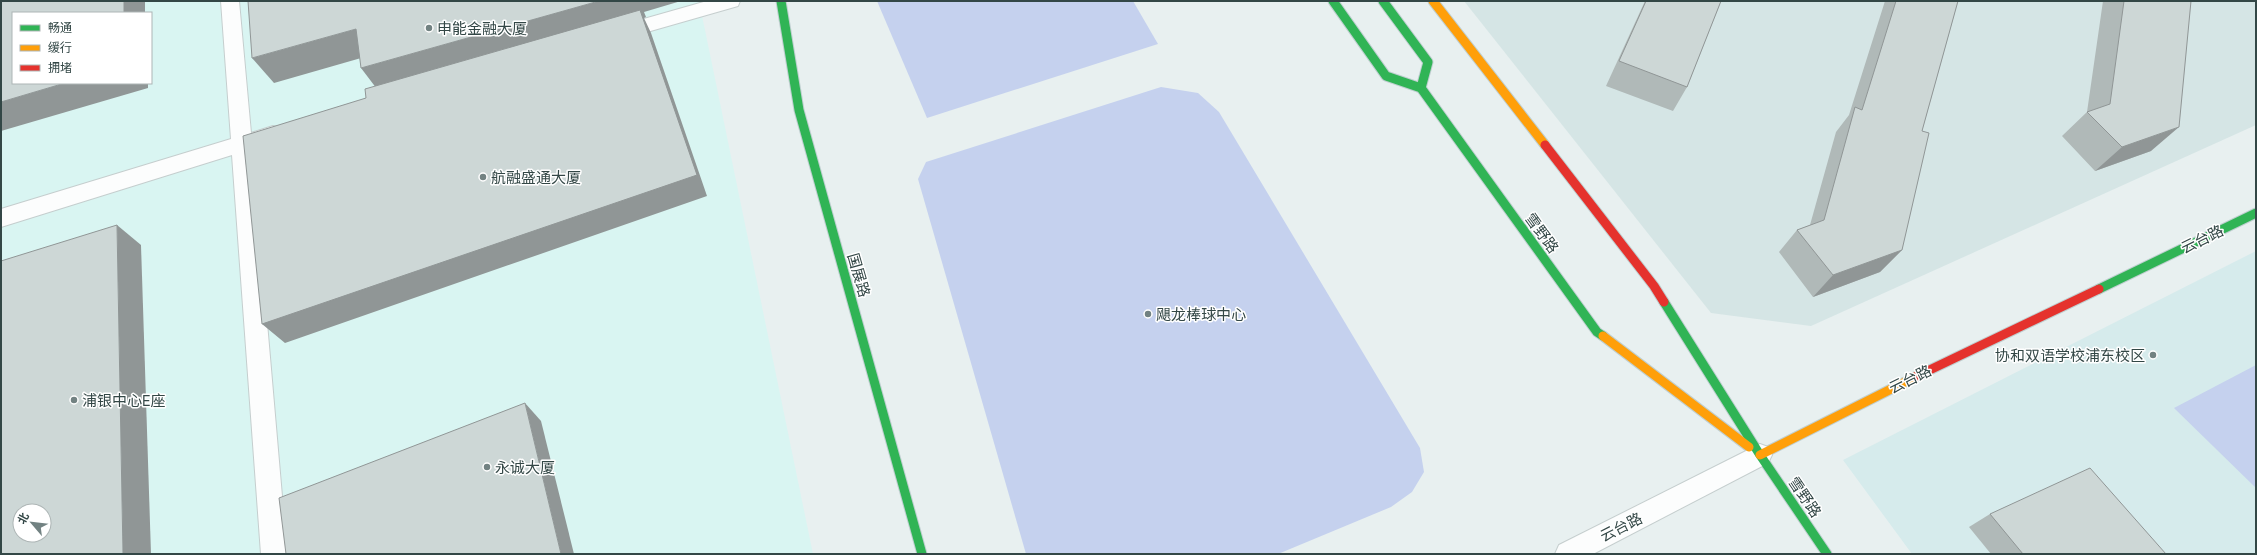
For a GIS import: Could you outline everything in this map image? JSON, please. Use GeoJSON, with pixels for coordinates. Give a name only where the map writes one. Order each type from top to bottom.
{"type":"FeatureCollection","features":[{"type":"Feature","properties":{"kind":"street"},"geometry":{"type":"LineString","coordinates":[[230,1],[274,554]]}},
{"type":"Feature","properties":{"kind":"street"},"geometry":{"type":"LineString","coordinates":[[601,39],[731,1]]}},
{"type":"Feature","properties":{"kind":"street","name":"国展路"},"geometry":{"type":"LineString","coordinates":[[781,1],[799,110],[922,554]]}},
{"type":"Feature","properties":{"kind":"street"},"geometry":{"type":"LineString","coordinates":[[1333,1],[1386,76],[1421,88],[1428,62],[1382,1]]}},
{"type":"Feature","properties":{"kind":"street","name":"雪野路"},"geometry":{"type":"LineString","coordinates":[[1433,1],[1654,286],[1760,455],[1826,554]]}},
{"type":"Feature","properties":{"kind":"street","name":"雪野路"},"geometry":{"type":"LineString","coordinates":[[1421,88],[1597,332],[1760,455]]}},
{"type":"Feature","properties":{"kind":"street"},"geometry":{"type":"LineString","coordinates":[[1,218],[287,130]]}},
{"type":"Feature","properties":{"kind":"street","name":"云台路"},"geometry":{"type":"LineString","coordinates":[[1568,554],[1863,402],[2256,213]]}},
{"type":"Feature","properties":{"kind":"shaded area"},"geometry":{"type":"Polygon","coordinates":[[[1,1],[699,1],[813,554],[1,554],[1,1]]]}},
{"type":"Feature","properties":{"kind":"shaded area"},"geometry":{"type":"Polygon","coordinates":[[[877,1],[1133,1],[1158,44],[927,118],[877,1]]]}},
{"type":"Feature","properties":{"kind":"shaded area"},"geometry":{"type":"Polygon","coordinates":[[[1464,1],[2256,1],[2256,125],[1811,326],[1711,313],[1464,1]]]}},
{"type":"Feature","properties":{"kind":"shaded area","name":"飓龙棒球中心"},"geometry":{"type":"Polygon","coordinates":[[[1161,87],[1198,93],[1219,112],[1420,448],[1424,472],[1412,492],[1391,507],[1278,554],[1026,554],[918,179],[926,162],[1161,87]]]}},
{"type":"Feature","properties":{"kind":"shaded area","name":"协和双语学校浦东校区"},"geometry":{"type":"Polygon","coordinates":[[[2256,251],[2256,554],[1912,554],[1843,460],[2256,251]]]}},
{"type":"Feature","properties":{"kind":"shaded area"},"geometry":{"type":"Polygon","coordinates":[[[2256,365],[2256,488],[2174,408],[2256,365]]]}},
{"type":"Feature","properties":{"kind":"building"},"geometry":{"type":"Polygon","coordinates":[[[1,1],[124,1],[124,12],[12,12],[12,84],[62,84],[1,102],[1,1]]]}},
{"type":"Feature","properties":{"kind":"building"},"geometry":{"type":"Polygon","coordinates":[[[248,1],[599,1],[361,68],[356,29],[252,58],[248,1]]]}},
{"type":"Feature","properties":{"kind":"building"},"geometry":{"type":"Polygon","coordinates":[[[1646,1],[1721,1],[1687,87],[1619,61],[1646,1]]]}},
{"type":"Feature","properties":{"kind":"building"},"geometry":{"type":"Polygon","coordinates":[[[1896,1],[1958,1],[1922,131],[1929,133],[1902,250],[1833,275],[1797,230],[1824,220],[1855,107],[1862,110],[1896,1]]]}},
{"type":"Feature","properties":{"kind":"building"},"geometry":{"type":"Polygon","coordinates":[[[2124,1],[2191,1],[2179,127],[2122,147],[2087,112],[2110,104],[2124,1]]]}},
{"type":"Feature","properties":{"kind":"building","name":"航融盛通大厦"},"geometry":{"type":"Polygon","coordinates":[[[640,10],[697,175],[262,324],[243,136],[366,98],[365,89],[640,10]]]}},
{"type":"Feature","properties":{"kind":"building","name":"浦银中心E座"},"geometry":{"type":"Polygon","coordinates":[[[117,225],[123,554],[1,554],[1,261],[117,225]]]}},
{"type":"Feature","properties":{"kind":"building","name":"永诚大厦"},"geometry":{"type":"Polygon","coordinates":[[[525,403],[561,554],[286,554],[279,498],[525,403]]]}},
{"type":"Feature","properties":{"kind":"building"},"geometry":{"type":"Polygon","coordinates":[[[2090,468],[2166,554],[2023,554],[1990,514],[2090,468]]]}},
{"type":"Feature","properties":{"kind":"traffic: fast"},"geometry":{"type":"LineString","coordinates":[[781,1],[799,110],[922,554]]}},
{"type":"Feature","properties":{"kind":"traffic: fast"},"geometry":{"type":"LineString","coordinates":[[1333,1],[1386,76],[1421,88],[1597,332],[1603,336]]}},
{"type":"Feature","properties":{"kind":"traffic: fast"},"geometry":{"type":"LineString","coordinates":[[1383,1],[1428,62],[1421,88]]}},
{"type":"Feature","properties":{"kind":"traffic: fast"},"geometry":{"type":"LineString","coordinates":[[2099,289],[2256,213]]}},
{"type":"Feature","properties":{"kind":"traffic: fast"},"geometry":{"type":"LineString","coordinates":[[1664,302],[1760,455],[1827,554]]}},
{"type":"Feature","properties":{"kind":"traffic: slow"},"geometry":{"type":"LineString","coordinates":[[1433,1],[1545,145]]}},
{"type":"Feature","properties":{"kind":"traffic: slow"},"geometry":{"type":"LineString","coordinates":[[1603,336],[1749,447]]}},
{"type":"Feature","properties":{"kind":"traffic: slow"},"geometry":{"type":"LineString","coordinates":[[1760,455],[1915,377]]}},
{"type":"Feature","properties":{"kind":"traffic: jam"},"geometry":{"type":"LineString","coordinates":[[1545,145],[1654,286],[1664,302]]}},
{"type":"Feature","properties":{"kind":"traffic: jam"},"geometry":{"type":"LineString","coordinates":[[1915,377],[2099,289]]}},
{"type":"Feature","properties":{"kind":"place","name":"申能金融大厦"},"geometry":{"type":"Point","coordinates":[429,28]}},
{"type":"Feature","properties":{"kind":"place","name":"航融盛通大厦"},"geometry":{"type":"Point","coordinates":[483,177]}},
{"type":"Feature","properties":{"kind":"place","name":"飓龙棒球中心"},"geometry":{"type":"Point","coordinates":[1148,314]}},
{"type":"Feature","properties":{"kind":"place","name":"协和双语学校浦东校区"},"geometry":{"type":"Point","coordinates":[2153,355]}},
{"type":"Feature","properties":{"kind":"place","name":"浦银中心E座"},"geometry":{"type":"Point","coordinates":[74,400]}},
{"type":"Feature","properties":{"kind":"place","name":"永诚大厦"},"geometry":{"type":"Point","coordinates":[487,467]}}]}
